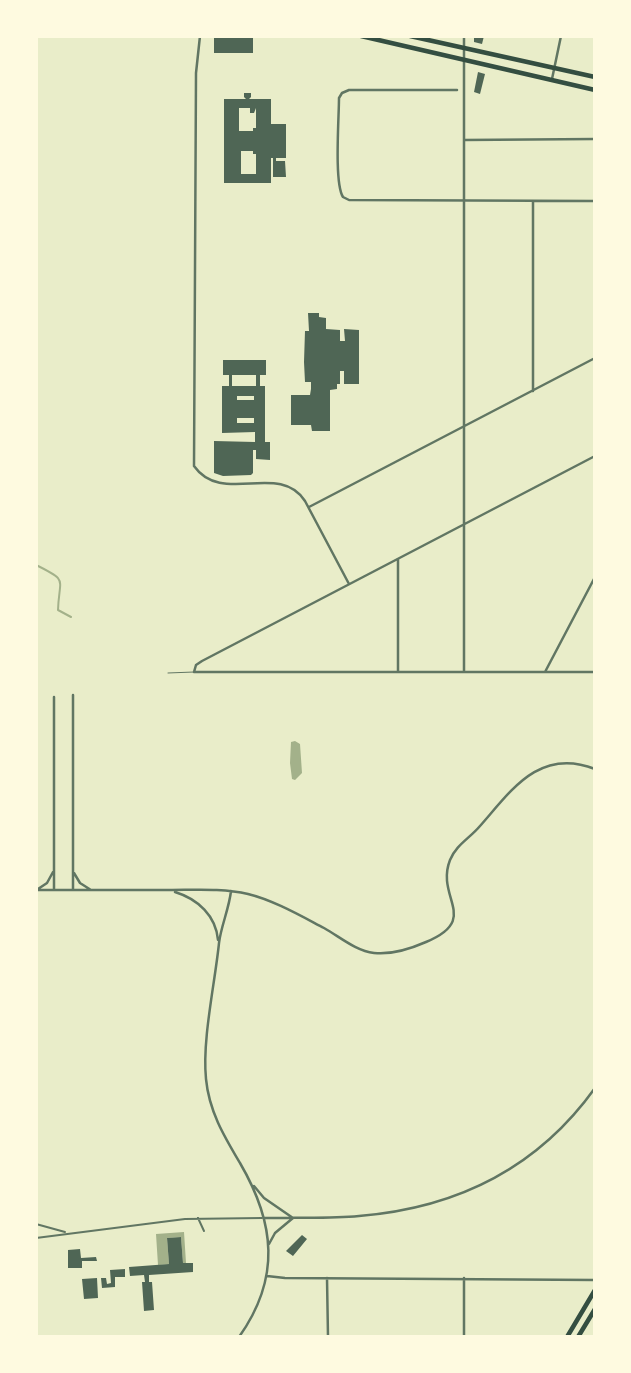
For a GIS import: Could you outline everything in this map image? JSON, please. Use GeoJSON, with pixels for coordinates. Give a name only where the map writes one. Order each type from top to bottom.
{"type":"FeatureCollection","features":[{"type":"Feature","properties":{"kind":"main road"},"geometry":{"type":"LineString","coordinates":[[361,36],[595,90]]}},
{"type":"Feature","properties":{"kind":"main road"},"geometry":{"type":"LineString","coordinates":[[410,36],[595,77]]}},
{"type":"Feature","properties":{"kind":"main road"},"geometry":{"type":"LineString","coordinates":[[567,1337],[595,1290]]}},
{"type":"Feature","properties":{"kind":"main road"},"geometry":{"type":"LineString","coordinates":[[578,1337],[595,1309]]}},
{"type":"Feature","properties":{"kind":"street"},"geometry":{"type":"LineString","coordinates":[[200,36],[196,73],[194,466],[202,476],[217,484],[286,485],[299,492],[309,507],[348,584]]}},
{"type":"Feature","properties":{"kind":"street"},"geometry":{"type":"LineString","coordinates":[[464,36],[464,672]]}},
{"type":"Feature","properties":{"kind":"street"},"geometry":{"type":"LineString","coordinates":[[552,80],[561,36]]}},
{"type":"Feature","properties":{"kind":"street"},"geometry":{"type":"LineString","coordinates":[[457,90],[349,90],[342,93],[339,98],[339,140],[340,191],[343,197],[349,200],[595,201]]}},
{"type":"Feature","properties":{"kind":"street"},"geometry":{"type":"LineString","coordinates":[[464,140],[595,139]]}},
{"type":"Feature","properties":{"kind":"street"},"geometry":{"type":"LineString","coordinates":[[533,201],[533,391]]}},
{"type":"Feature","properties":{"kind":"street"},"geometry":{"type":"LineString","coordinates":[[309,507],[595,358]]}},
{"type":"Feature","properties":{"kind":"street"},"geometry":{"type":"LineString","coordinates":[[595,456],[202,661],[196,665],[194,672],[595,672]]}},
{"type":"Feature","properties":{"kind":"street"},"geometry":{"type":"LineString","coordinates":[[398,558],[398,672]]}},
{"type":"Feature","properties":{"kind":"street"},"geometry":{"type":"LineString","coordinates":[[545,672],[595,577]]}},
{"type":"Feature","properties":{"kind":"street"},"geometry":{"type":"LineString","coordinates":[[73,695],[73,890]]}},
{"type":"Feature","properties":{"kind":"street"},"geometry":{"type":"LineString","coordinates":[[54,697],[54,890]]}},
{"type":"Feature","properties":{"kind":"street"},"geometry":{"type":"LineString","coordinates":[[36,890],[231,892],[262,899],[365,951],[387,953],[410,948],[440,935],[451,925],[454,913],[447,880],[450,858],[479,828],[509,791],[528,775],[547,767],[571,764],[595,769]]}},
{"type":"Feature","properties":{"kind":"street"},"geometry":{"type":"LineString","coordinates":[[36,890],[47,883],[54,868]]}},
{"type":"Feature","properties":{"kind":"street"},"geometry":{"type":"LineString","coordinates":[[73,869],[80,883],[92,890]]}},
{"type":"Feature","properties":{"kind":"street"},"geometry":{"type":"LineString","coordinates":[[171,890],[188,897],[208,913],[215,926],[219,944]]}},
{"type":"Feature","properties":{"kind":"street"},"geometry":{"type":"LineString","coordinates":[[231,892],[219,944],[205,1057],[207,1088],[222,1133],[252,1184],[264,1198],[293,1218]]}},
{"type":"Feature","properties":{"kind":"street"},"geometry":{"type":"LineString","coordinates":[[36,1238],[68,1232],[198,1218],[349,1217],[384,1213],[448,1198],[487,1184],[511,1170],[541,1146],[573,1115],[595,1088]]}},
{"type":"Feature","properties":{"kind":"street"},"geometry":{"type":"LineString","coordinates":[[239,1337],[260,1301],[267,1276],[268,1250],[264,1218],[252,1184]]}},
{"type":"Feature","properties":{"kind":"street"},"geometry":{"type":"LineString","coordinates":[[198,1218],[204,1231]]}},
{"type":"Feature","properties":{"kind":"street"},"geometry":{"type":"LineString","coordinates":[[268,1250],[270,1241],[275,1234],[293,1218]]}},
{"type":"Feature","properties":{"kind":"street"},"geometry":{"type":"LineString","coordinates":[[36,1224],[68,1232]]}},
{"type":"Feature","properties":{"kind":"street"},"geometry":{"type":"LineString","coordinates":[[267,1276],[595,1280]]}},
{"type":"Feature","properties":{"kind":"street"},"geometry":{"type":"LineString","coordinates":[[328,1278],[328,1337]]}},
{"type":"Feature","properties":{"kind":"street"},"geometry":{"type":"LineString","coordinates":[[464,1278],[464,1337]]}},
{"type":"Feature","properties":{"kind":"lane"},"geometry":{"type":"LineString","coordinates":[[168,673],[194,672]]}},
{"type":"Feature","properties":{"kind":"shaded area"},"geometry":{"type":"Polygon","coordinates":[[[295,741],[300,744],[302,773],[295,780],[292,779],[290,763],[291,742],[295,741]]]}},
{"type":"Feature","properties":{"kind":"shaded area"},"geometry":{"type":"Polygon","coordinates":[[[184,1232],[186,1263],[183,1263],[181,1237],[167,1238],[169,1264],[158,1265],[156,1234],[184,1232]]]}},
{"type":"Feature","properties":{"kind":"building"},"geometry":{"type":"Polygon","coordinates":[[[214,36],[253,36],[253,53],[214,53],[214,36]]]}},
{"type":"Feature","properties":{"kind":"building"},"geometry":{"type":"Polygon","coordinates":[[[474,36],[484,36],[482,44],[474,42],[474,36]]]}},
{"type":"Feature","properties":{"kind":"building"},"geometry":{"type":"Polygon","coordinates":[[[478,72],[485,74],[480,94],[474,92],[478,72]]]}},
{"type":"Feature","properties":{"kind":"building"},"geometry":{"type":"Polygon","coordinates":[[[244,93],[251,93],[249,99],[271,99],[271,124],[286,124],[286,158],[276,158],[276,161],[285,161],[286,177],[273,177],[273,158],[271,158],[271,183],[224,183],[224,99],[246,99],[244,93]],[[239,108],[239,131],[253,131],[253,128],[256,128],[256,108],[254,113],[250,113],[250,108],[239,108]],[[241,151],[241,174],[256,174],[256,154],[253,154],[253,151],[241,151]]]}},
{"type":"Feature","properties":{"kind":"building"},"geometry":{"type":"Polygon","coordinates":[[[308,313],[319,313],[319,317],[326,318],[326,329],[340,330],[340,341],[345,341],[344,329],[359,330],[359,384],[344,384],[344,371],[340,371],[340,384],[337,384],[337,389],[330,390],[330,431],[312,431],[311,425],[291,425],[291,395],[310,395],[311,389],[311,382],[305,382],[304,362],[305,331],[309,331],[308,313]]]}},
{"type":"Feature","properties":{"kind":"building"},"geometry":{"type":"Polygon","coordinates":[[[223,360],[266,360],[266,375],[260,375],[260,386],[265,386],[265,442],[270,442],[270,460],[256,459],[256,450],[253,450],[253,473],[251,475],[223,476],[214,473],[214,441],[255,442],[255,432],[222,433],[222,386],[229,386],[229,375],[223,375],[223,360]],[[232,375],[232,386],[256,386],[256,375],[232,375]],[[237,396],[237,400],[254,400],[254,396],[237,396]],[[237,418],[237,423],[254,423],[254,418],[237,418]]]}},
{"type":"Feature","properties":{"kind":"building"},"geometry":{"type":"Polygon","coordinates":[[[302,1235],[307,1239],[293,1256],[286,1251],[302,1235]]]}},
{"type":"Feature","properties":{"kind":"building"},"geometry":{"type":"Polygon","coordinates":[[[181,1237],[183,1263],[193,1263],[193,1272],[149,1275],[149,1282],[152,1282],[154,1310],[144,1311],[142,1282],[145,1282],[144,1275],[130,1276],[129,1267],[169,1264],[167,1238],[181,1237]]]}},
{"type":"Feature","properties":{"kind":"building"},"geometry":{"type":"Polygon","coordinates":[[[80,1249],[81,1258],[96,1257],[97,1261],[82,1261],[82,1268],[68,1268],[68,1250],[80,1249]]]}},
{"type":"Feature","properties":{"kind":"building"},"geometry":{"type":"Polygon","coordinates":[[[125,1269],[125,1277],[115,1277],[115,1287],[102,1288],[101,1278],[106,1278],[107,1284],[111,1283],[110,1270],[125,1269]]]}},
{"type":"Feature","properties":{"kind":"building"},"geometry":{"type":"Polygon","coordinates":[[[97,1278],[98,1298],[84,1299],[82,1279],[97,1278]]]}},
{"type":"Feature","properties":{"kind":"waterway"},"geometry":{"type":"LineString","coordinates":[[36,565],[58,578],[60,582],[58,610],[71,617]]}}]}
